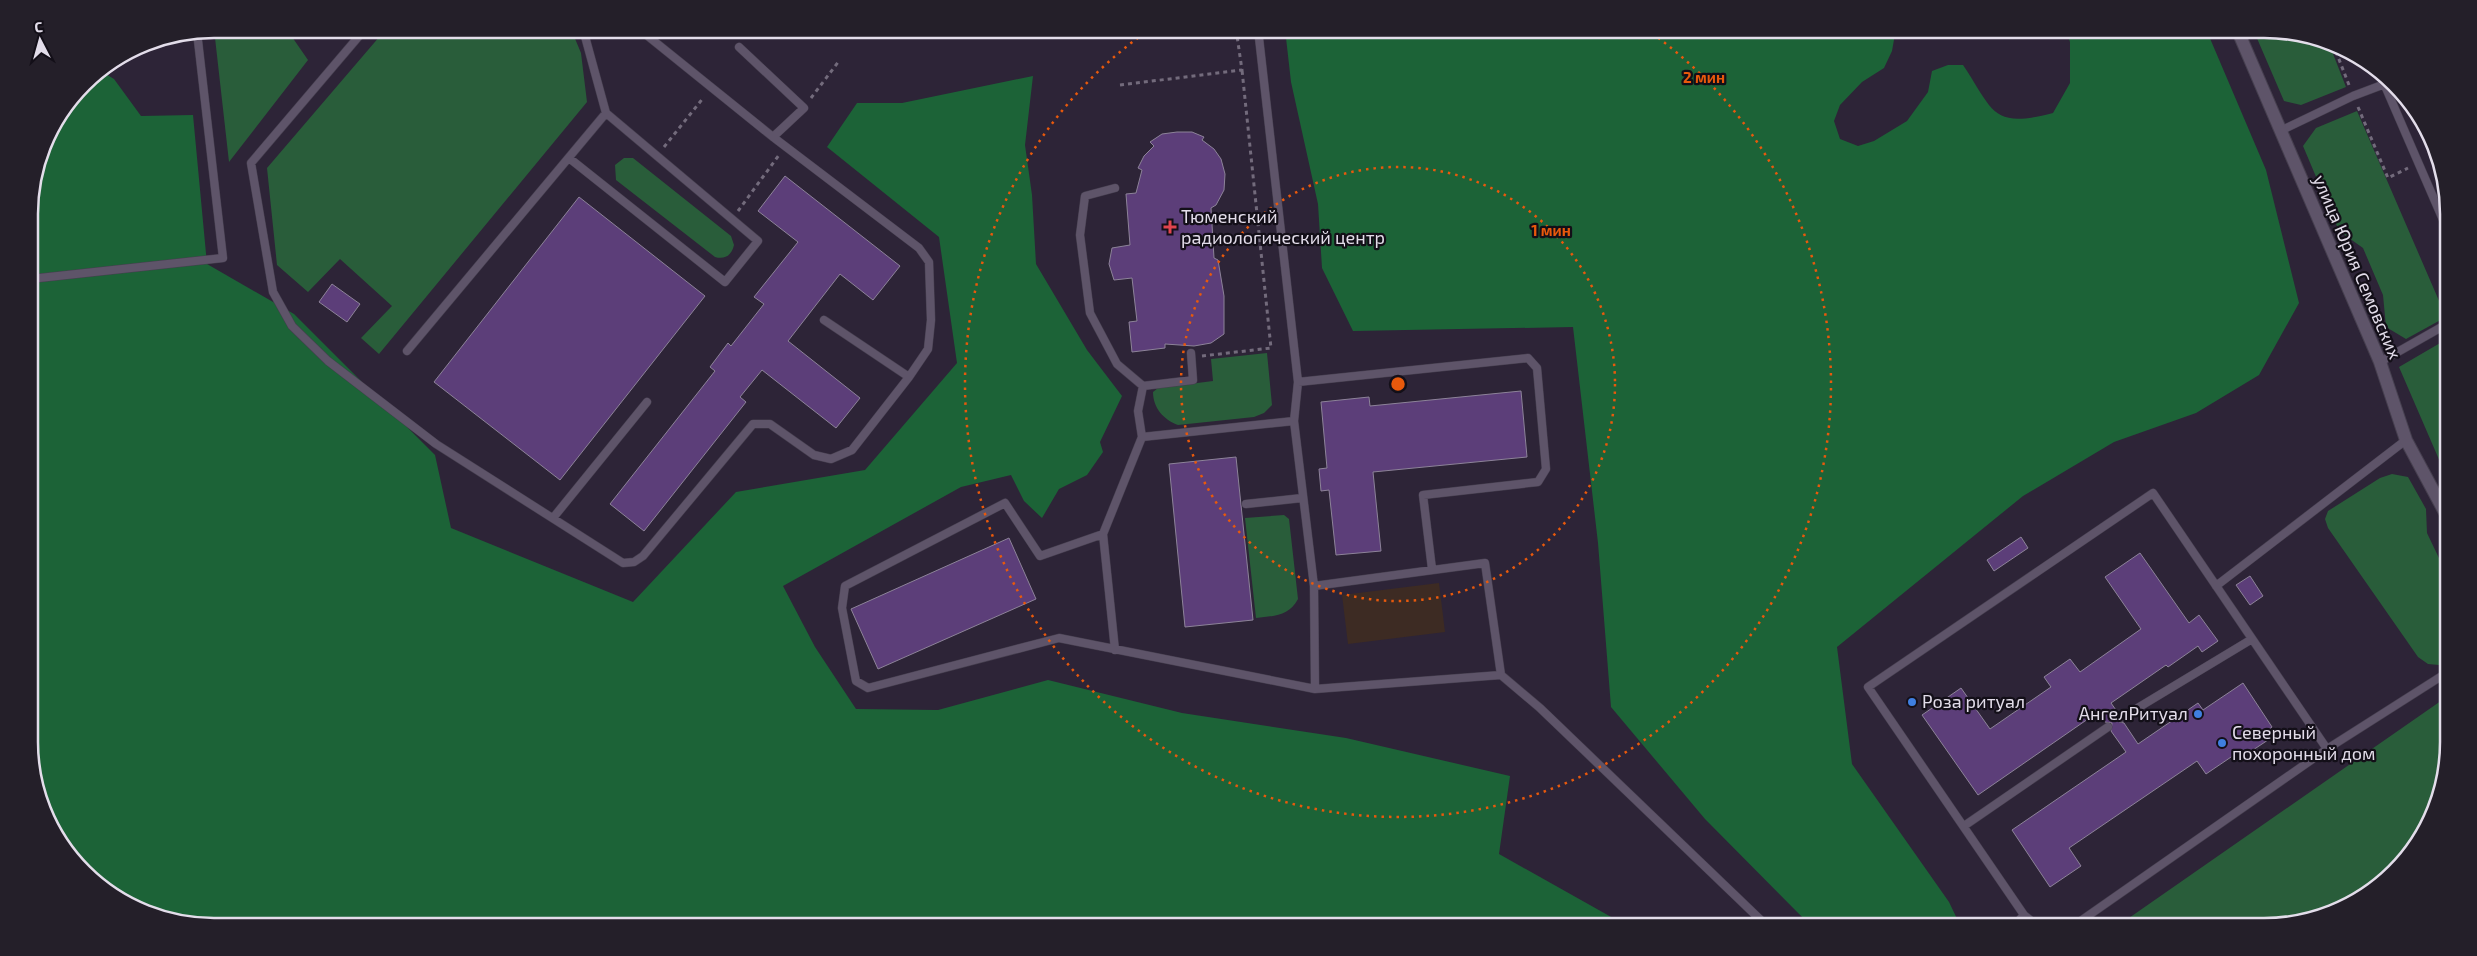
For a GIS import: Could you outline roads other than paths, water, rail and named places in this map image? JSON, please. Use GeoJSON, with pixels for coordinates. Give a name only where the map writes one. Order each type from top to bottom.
{"type":"FeatureCollection","features":[{"type":"Feature","properties":{"kind":"street","name":"улица Юрия Семовских"},"geometry":{"type":"LineString","coordinates":[[2241,38],[2380,362],[2406,440],[2440,503]]}},
{"type":"Feature","properties":{"kind":"lane"},"geometry":{"type":"LineString","coordinates":[[38,278],[223,258],[198,38]]}},
{"type":"Feature","properties":{"kind":"lane"},"geometry":{"type":"LineString","coordinates":[[357,38],[251,163],[273,292],[292,326],[328,361],[436,444],[623,563],[634,562],[644,556],[753,424],[770,424],[814,455],[832,460],[852,450],[909,377],[928,349],[931,320],[929,262],[919,248],[773,137],[650,38]]}},
{"type":"Feature","properties":{"kind":"lane"},"geometry":{"type":"LineString","coordinates":[[569,158],[725,282],[758,240],[606,113],[585,38]]}},
{"type":"Feature","properties":{"kind":"lane"},"geometry":{"type":"LineString","coordinates":[[1259,38],[1298,382],[1294,422],[1314,586],[1315,689]]}},
{"type":"Feature","properties":{"kind":"lane"},"geometry":{"type":"LineString","coordinates":[[739,47],[804,108],[773,137]]}},
{"type":"Feature","properties":{"kind":"lane"},"geometry":{"type":"LineString","coordinates":[[2280,131],[2353,96],[2383,85]]}},
{"type":"Feature","properties":{"kind":"lane"},"geometry":{"type":"LineString","coordinates":[[2390,92],[2440,213]]}},
{"type":"Feature","properties":{"kind":"lane"},"geometry":{"type":"LineString","coordinates":[[408,351],[606,113]]}},
{"type":"Feature","properties":{"kind":"lane"},"geometry":{"type":"LineString","coordinates":[[1115,188],[1085,196],[1080,235],[1090,313],[1117,364],[1143,386],[1193,380],[1191,355]]}},
{"type":"Feature","properties":{"kind":"lane"},"geometry":{"type":"LineString","coordinates":[[824,320],[909,377]]}},
{"type":"Feature","properties":{"kind":"lane"},"geometry":{"type":"LineString","coordinates":[[2380,362],[2440,328]]}},
{"type":"Feature","properties":{"kind":"lane"},"geometry":{"type":"LineString","coordinates":[[1298,382],[1528,358],[1537,368],[1546,469],[1538,482],[1423,495],[1432,569]]}},
{"type":"Feature","properties":{"kind":"lane"},"geometry":{"type":"LineString","coordinates":[[1115,650],[1103,534],[1142,437],[1138,411],[1143,386]]}},
{"type":"Feature","properties":{"kind":"lane"},"geometry":{"type":"LineString","coordinates":[[552,518],[647,402]]}},
{"type":"Feature","properties":{"kind":"lane"},"geometry":{"type":"LineString","coordinates":[[1142,437],[1294,422]]}},
{"type":"Feature","properties":{"kind":"lane"},"geometry":{"type":"LineString","coordinates":[[2216,586],[2406,440]]}},
{"type":"Feature","properties":{"kind":"lane"},"geometry":{"type":"LineString","coordinates":[[2028,918],[1868,687],[2153,494],[2327,749]]}},
{"type":"Feature","properties":{"kind":"lane"},"geometry":{"type":"LineString","coordinates":[[1246,504],[1302,498]]}},
{"type":"Feature","properties":{"kind":"lane"},"geometry":{"type":"LineString","coordinates":[[1103,534],[1040,556],[1006,503],[845,586],[842,608],[856,681],[868,688],[1059,638],[1315,689],[1501,675]]}},
{"type":"Feature","properties":{"kind":"lane"},"geometry":{"type":"LineString","coordinates":[[1314,586],[1486,563],[1501,675],[1540,708],[1759,918]]}},
{"type":"Feature","properties":{"kind":"lane"},"geometry":{"type":"LineString","coordinates":[[2121,718],[2252,639]]}},
{"type":"Feature","properties":{"kind":"lane"},"geometry":{"type":"LineString","coordinates":[[2085,918],[2327,749],[2440,677]]}},
{"type":"Feature","properties":{"kind":"lane"},"geometry":{"type":"LineString","coordinates":[[1964,826],[2108,727]]}},
{"type":"Feature","properties":{"kind":"lane"},"geometry":{"type":"LineString","coordinates":[[2021,918],[2024,915]]}},
{"type":"Feature","properties":{"kind":"place","name":"Тюменский радиологический центр"},"geometry":{"type":"Point","coordinates":[1170,227]}},
{"type":"Feature","properties":{"kind":"place","name":"Роза ритуал"},"geometry":{"type":"Point","coordinates":[1912,702]}},
{"type":"Feature","properties":{"kind":"place","name":"АнгелРитуал"},"geometry":{"type":"Point","coordinates":[2198,714]}},
{"type":"Feature","properties":{"kind":"place","name":"Северный похоронный дом"},"geometry":{"type":"Point","coordinates":[2222,743]}}]}
